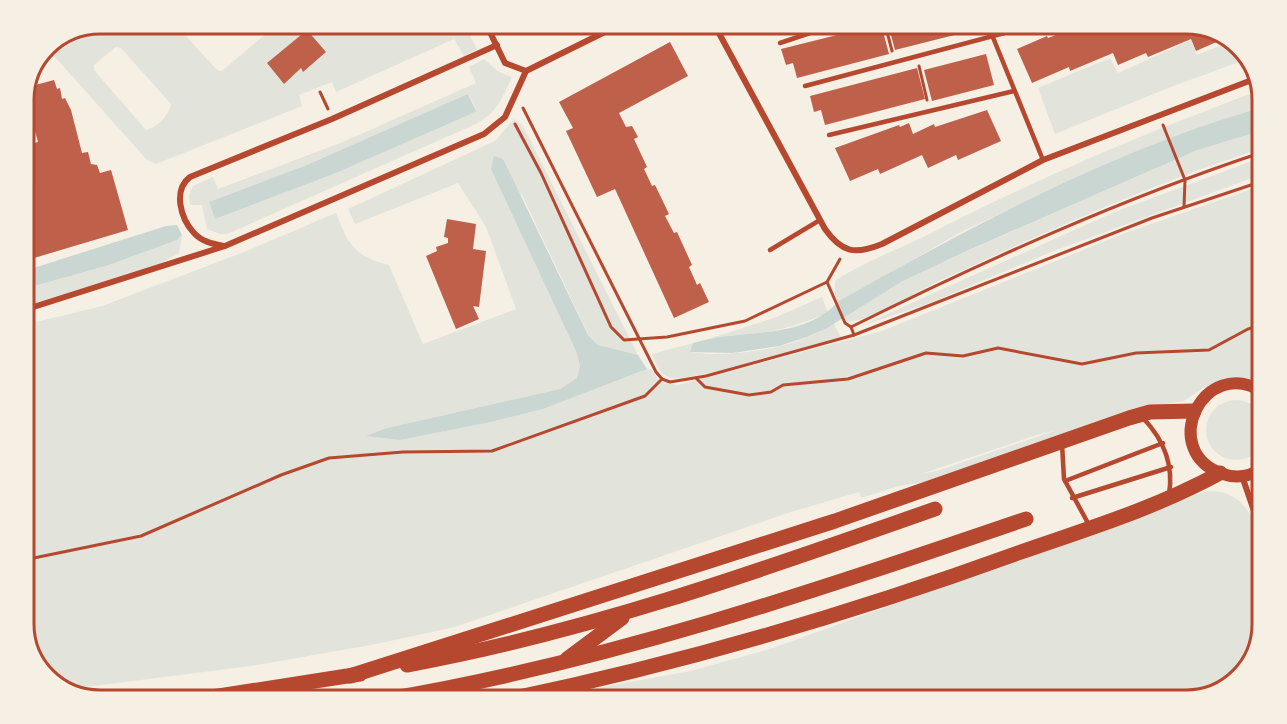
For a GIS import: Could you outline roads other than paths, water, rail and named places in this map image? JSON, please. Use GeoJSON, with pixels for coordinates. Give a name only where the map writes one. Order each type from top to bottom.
{"type":"FeatureCollection","features":[{"type":"Feature","properties":{"kind":"main road"},"geometry":{"type":"LineString","coordinates":[[1252,387],[1226,385],[1207,394],[1194,411],[1191,427],[1192,444],[1206,465],[1220,473],[1242,476],[1252,474]]}},
{"type":"Feature","properties":{"kind":"main road"},"geometry":{"type":"LineString","coordinates":[[350,676],[835,521],[1141,415],[1194,411]]}},
{"type":"Feature","properties":{"kind":"main road"},"geometry":{"type":"LineString","coordinates":[[549,690],[655,666],[811,624],[942,581],[1167,500],[1220,473]]}},
{"type":"Feature","properties":{"kind":"main road"},"geometry":{"type":"LineString","coordinates":[[258,690],[432,661],[572,629],[748,576],[935,509]]}},
{"type":"Feature","properties":{"kind":"main road"},"geometry":{"type":"LineString","coordinates":[[431,690],[562,663],[647,642],[817,590],[1026,519]]}},
{"type":"Feature","properties":{"kind":"main road"},"geometry":{"type":"LineString","coordinates":[[562,663],[629,612]]}},
{"type":"Feature","properties":{"kind":"street"},"geometry":{"type":"LineString","coordinates":[[491,34],[505,63],[526,71]]}},
{"type":"Feature","properties":{"kind":"street"},"geometry":{"type":"LineString","coordinates":[[35,306],[225,246],[484,134],[505,117],[526,71],[601,34]]}},
{"type":"Feature","properties":{"kind":"street"},"geometry":{"type":"LineString","coordinates":[[719,34],[820,220],[834,242],[846,249],[866,250],[882,244],[1043,160],[1249,81]]}},
{"type":"Feature","properties":{"kind":"street"},"geometry":{"type":"LineString","coordinates":[[225,246],[208,242],[193,233],[179,198],[185,181],[332,119],[497,45]]}},
{"type":"Feature","properties":{"kind":"street"},"geometry":{"type":"LineString","coordinates":[[1242,476],[1252,505]]}},
{"type":"Feature","properties":{"kind":"lane"},"geometry":{"type":"LineString","coordinates":[[780,43],[807,34]]}},
{"type":"Feature","properties":{"kind":"lane"},"geometry":{"type":"LineString","coordinates":[[805,86],[995,34]]}},
{"type":"Feature","properties":{"kind":"lane"},"geometry":{"type":"LineString","coordinates":[[992,35],[1043,160]]}},
{"type":"Feature","properties":{"kind":"lane"},"geometry":{"type":"LineString","coordinates":[[829,135],[1014,91]]}},
{"type":"Feature","properties":{"kind":"lane"},"geometry":{"type":"LineString","coordinates":[[770,250],[820,220]]}},
{"type":"Feature","properties":{"kind":"lane"},"geometry":{"type":"LineString","coordinates":[[1141,415],[1163,443],[1171,467],[1167,500]]}},
{"type":"Feature","properties":{"kind":"lane"},"geometry":{"type":"LineString","coordinates":[[1062,442],[1065,481],[1072,498],[1090,527]]}},
{"type":"Feature","properties":{"kind":"lane"},"geometry":{"type":"LineString","coordinates":[[1065,481],[1163,443]]}},
{"type":"Feature","properties":{"kind":"lane"},"geometry":{"type":"LineString","coordinates":[[1072,498],[1171,467]]}}]}
